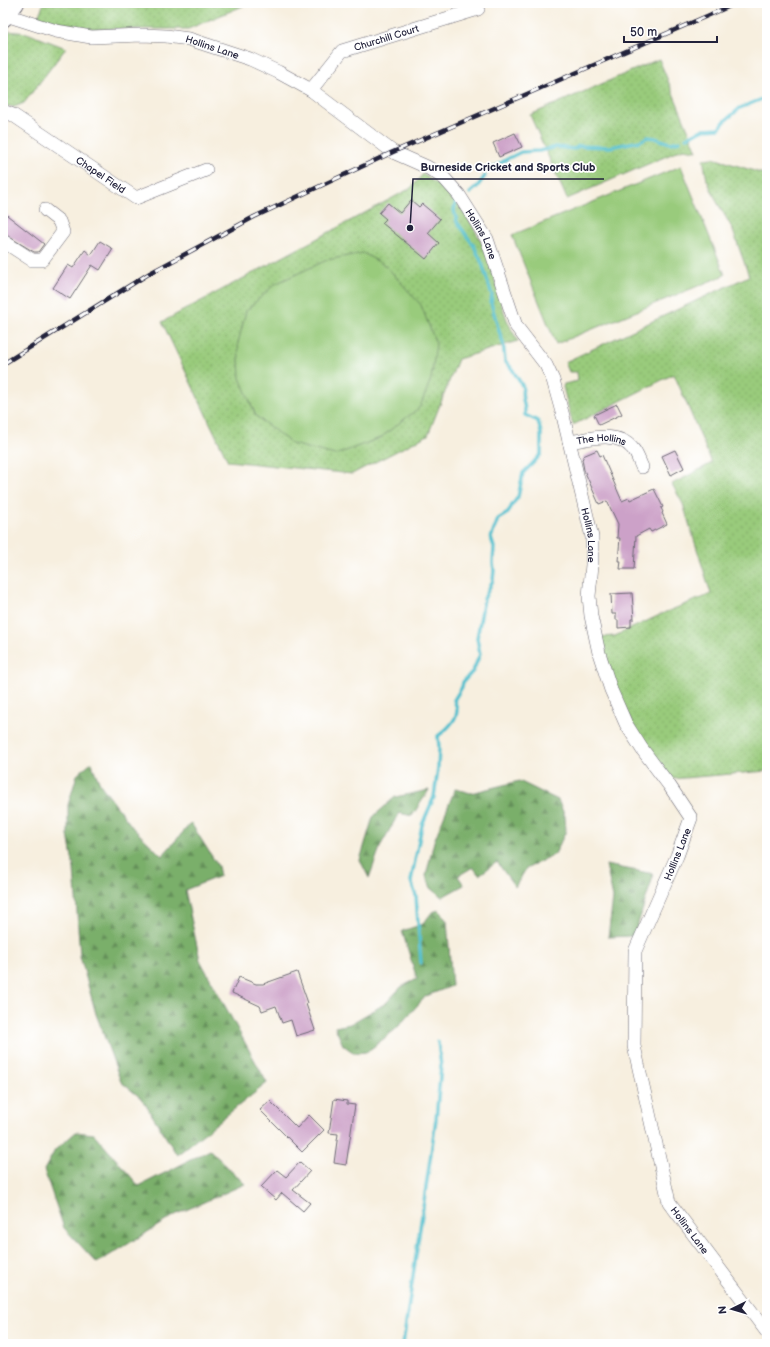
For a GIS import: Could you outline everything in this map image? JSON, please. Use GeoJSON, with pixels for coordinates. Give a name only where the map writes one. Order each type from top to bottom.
{"type":"FeatureCollection","features":[{"type":"Feature","properties":{"kind":"street","name":"Churchill Court"},"geometry":{"type":"LineString","coordinates":[[311,90],[342,51],[478,9]]}},
{"type":"Feature","properties":{"kind":"street","name":"Hollins Lane"},"geometry":{"type":"LineString","coordinates":[[8,12],[56,31],[91,37],[154,35],[189,39],[250,59],[278,72],[311,90],[394,152],[427,167],[444,178],[459,194],[487,239],[516,326],[546,365],[553,380],[592,536],[592,565],[589,596],[591,616],[596,641],[611,690],[630,731],[691,818],[677,856],[635,951],[634,1046],[669,1202],[767,1332]]}},
{"type":"Feature","properties":{"kind":"street","name":"Chapel Field"},"geometry":{"type":"LineString","coordinates":[[3,111],[14,115],[136,198],[206,170]]}},
{"type":"Feature","properties":{"kind":"street"},"geometry":{"type":"LineString","coordinates":[[3,241],[32,260],[42,260],[63,232],[59,221],[46,210]]}},
{"type":"Feature","properties":{"kind":"street","name":"The Hollins"},"geometry":{"type":"LineString","coordinates":[[569,442],[610,437],[624,440],[633,448],[642,467]]}},
{"type":"Feature","properties":{"kind":"green space"},"geometry":{"type":"Polygon","coordinates":[[[44,3],[250,3],[188,29],[90,29],[38,17],[44,3]]]}},
{"type":"Feature","properties":{"kind":"green space"},"geometry":{"type":"Polygon","coordinates":[[[8,31],[27,33],[66,48],[24,103],[14,107],[3,105],[3,36],[8,31]]]}},
{"type":"Feature","properties":{"kind":"green space"},"geometry":{"type":"Polygon","coordinates":[[[659,59],[697,151],[683,149],[567,199],[530,115],[659,59]]]}},
{"type":"Feature","properties":{"kind":"green space"},"geometry":{"type":"Polygon","coordinates":[[[713,158],[767,175],[767,771],[672,779],[635,729],[614,680],[600,637],[615,636],[666,612],[711,594],[683,504],[672,484],[712,463],[674,374],[573,425],[563,387],[564,384],[578,381],[577,372],[569,372],[565,362],[749,276],[732,228],[717,202],[707,180],[703,159],[713,158]]]}},
{"type":"Feature","properties":{"kind":"green space"},"geometry":{"type":"Polygon","coordinates":[[[681,166],[725,275],[556,344],[512,235],[681,166]]]}},
{"type":"Feature","properties":{"kind":"green space"},"geometry":{"type":"Polygon","coordinates":[[[423,174],[444,189],[455,200],[476,232],[491,266],[507,320],[518,341],[458,359],[428,435],[352,474],[228,461],[162,322],[411,188],[423,174]]]}},
{"type":"Feature","properties":{"kind":"green space"},"geometry":{"type":"Polygon","coordinates":[[[363,253],[386,266],[421,305],[436,344],[431,379],[420,407],[380,438],[335,455],[292,444],[256,416],[240,378],[238,343],[246,311],[275,284],[327,260],[363,253]]]}},
{"type":"Feature","properties":{"kind":"green space"},"geometry":{"type":"Polygon","coordinates":[[[91,762],[100,784],[133,828],[162,856],[191,823],[218,866],[220,876],[185,890],[200,960],[267,1083],[177,1155],[142,1099],[121,1082],[96,1014],[80,956],[74,869],[68,835],[68,805],[77,775],[91,762]]]}},
{"type":"Feature","properties":{"kind":"green space"},"geometry":{"type":"Polygon","coordinates":[[[519,781],[558,800],[565,816],[566,831],[555,854],[526,869],[515,887],[497,862],[479,875],[473,867],[458,876],[464,885],[442,897],[431,888],[426,876],[434,841],[455,789],[471,793],[519,781]]]}},
{"type":"Feature","properties":{"kind":"green space"},"geometry":{"type":"Polygon","coordinates":[[[429,790],[412,816],[399,813],[381,845],[369,878],[360,860],[373,817],[395,797],[429,790]]]}},
{"type":"Feature","properties":{"kind":"green space"},"geometry":{"type":"Polygon","coordinates":[[[606,865],[654,874],[634,936],[608,937],[613,898],[606,865]]]}},
{"type":"Feature","properties":{"kind":"green space"},"geometry":{"type":"Polygon","coordinates":[[[439,910],[447,921],[452,986],[426,996],[396,1029],[367,1052],[354,1053],[343,1045],[335,1027],[350,1024],[386,1003],[401,987],[417,979],[402,931],[423,924],[432,912],[439,910]]]}},
{"type":"Feature","properties":{"kind":"green space"},"geometry":{"type":"Polygon","coordinates":[[[76,1132],[94,1134],[139,1186],[210,1150],[245,1184],[177,1214],[97,1263],[64,1228],[44,1170],[55,1150],[76,1132]]]}},
{"type":"Feature","properties":{"kind":"building"},"geometry":{"type":"Polygon","coordinates":[[[515,133],[522,147],[499,157],[493,143],[515,133]]]}},
{"type":"Feature","properties":{"kind":"building"},"geometry":{"type":"Polygon","coordinates":[[[411,200],[419,207],[422,204],[440,219],[428,233],[439,243],[426,259],[382,223],[386,219],[379,213],[388,203],[400,213],[411,200]]]}},
{"type":"Feature","properties":{"kind":"building"},"geometry":{"type":"Polygon","coordinates":[[[3,212],[44,244],[38,252],[34,252],[3,233],[3,212]]]}},
{"type":"Feature","properties":{"kind":"building"},"geometry":{"type":"Polygon","coordinates":[[[100,241],[113,249],[100,270],[92,265],[70,299],[53,288],[68,265],[73,268],[85,250],[91,255],[100,241]]]}},
{"type":"Feature","properties":{"kind":"building"},"geometry":{"type":"Polygon","coordinates":[[[617,404],[622,414],[599,425],[594,415],[617,404]]]}},
{"type":"Feature","properties":{"kind":"building"},"geometry":{"type":"Polygon","coordinates":[[[597,450],[600,456],[602,455],[622,501],[629,498],[630,500],[654,489],[663,507],[661,508],[662,513],[667,524],[651,532],[649,529],[636,536],[634,569],[620,569],[621,561],[618,561],[620,538],[617,538],[618,524],[607,501],[599,504],[584,470],[582,459],[583,456],[597,450]]]}},
{"type":"Feature","properties":{"kind":"building"},"geometry":{"type":"Polygon","coordinates":[[[675,450],[684,468],[671,475],[662,456],[675,450]]]}},
{"type":"Feature","properties":{"kind":"building"},"geometry":{"type":"Polygon","coordinates":[[[632,593],[634,619],[631,619],[631,627],[618,628],[616,614],[612,614],[611,594],[632,593]]]}},
{"type":"Feature","properties":{"kind":"building"},"geometry":{"type":"Polygon","coordinates":[[[297,972],[308,1003],[306,1004],[315,1030],[296,1036],[291,1020],[282,1023],[276,1006],[262,1011],[260,1006],[232,993],[239,977],[256,984],[263,984],[297,972]]]}},
{"type":"Feature","properties":{"kind":"building"},"geometry":{"type":"Polygon","coordinates":[[[334,1099],[347,1101],[347,1104],[355,1105],[346,1165],[334,1163],[338,1134],[329,1133],[334,1099]]]}},
{"type":"Feature","properties":{"kind":"building"},"geometry":{"type":"Polygon","coordinates":[[[270,1101],[297,1128],[309,1115],[324,1130],[302,1152],[260,1110],[270,1101]]]}},
{"type":"Feature","properties":{"kind":"building"},"geometry":{"type":"Polygon","coordinates":[[[300,1162],[310,1171],[293,1190],[310,1203],[303,1211],[282,1193],[276,1200],[261,1187],[277,1170],[286,1177],[300,1162]]]}},
{"type":"Feature","properties":{"kind":"waterway"},"geometry":{"type":"LineString","coordinates":[[686,138],[704,129],[719,128],[740,108],[767,97]]}},
{"type":"Feature","properties":{"kind":"waterway"},"geometry":{"type":"LineString","coordinates":[[491,169],[521,152],[539,151],[556,147],[574,149],[579,146],[610,147],[640,141],[648,137],[670,143],[680,141]]}},
{"type":"Feature","properties":{"kind":"waterway"},"geometry":{"type":"LineString","coordinates":[[470,193],[477,187],[485,176]]}},
{"type":"Feature","properties":{"kind":"waterway"},"geometry":{"type":"LineString","coordinates":[[421,963],[416,896],[411,881],[422,825],[434,797],[438,768],[438,736],[448,728],[455,718],[457,710],[454,700],[462,687],[463,682],[473,671],[480,654],[477,638],[484,599],[493,580],[494,570],[494,547],[491,538],[498,519],[508,513],[518,497],[523,473],[541,454],[541,433],[538,421],[525,415],[522,395],[523,387],[512,369],[505,361],[503,342],[491,303],[492,295],[482,263],[474,246],[457,222],[454,210],[456,201]]}},
{"type":"Feature","properties":{"kind":"waterway"},"geometry":{"type":"LineString","coordinates":[[403,1344],[436,1119],[441,1066],[438,1042]]}},
{"type":"Feature","properties":{"kind":"railway"},"geometry":{"type":"LineString","coordinates":[[3,364],[150,273],[254,217],[393,152],[737,3]]}},
{"type":"Feature","properties":{"kind":"place","name":"Burneside Cricket and Sports Club"},"geometry":{"type":"Point","coordinates":[410,228]}}]}
